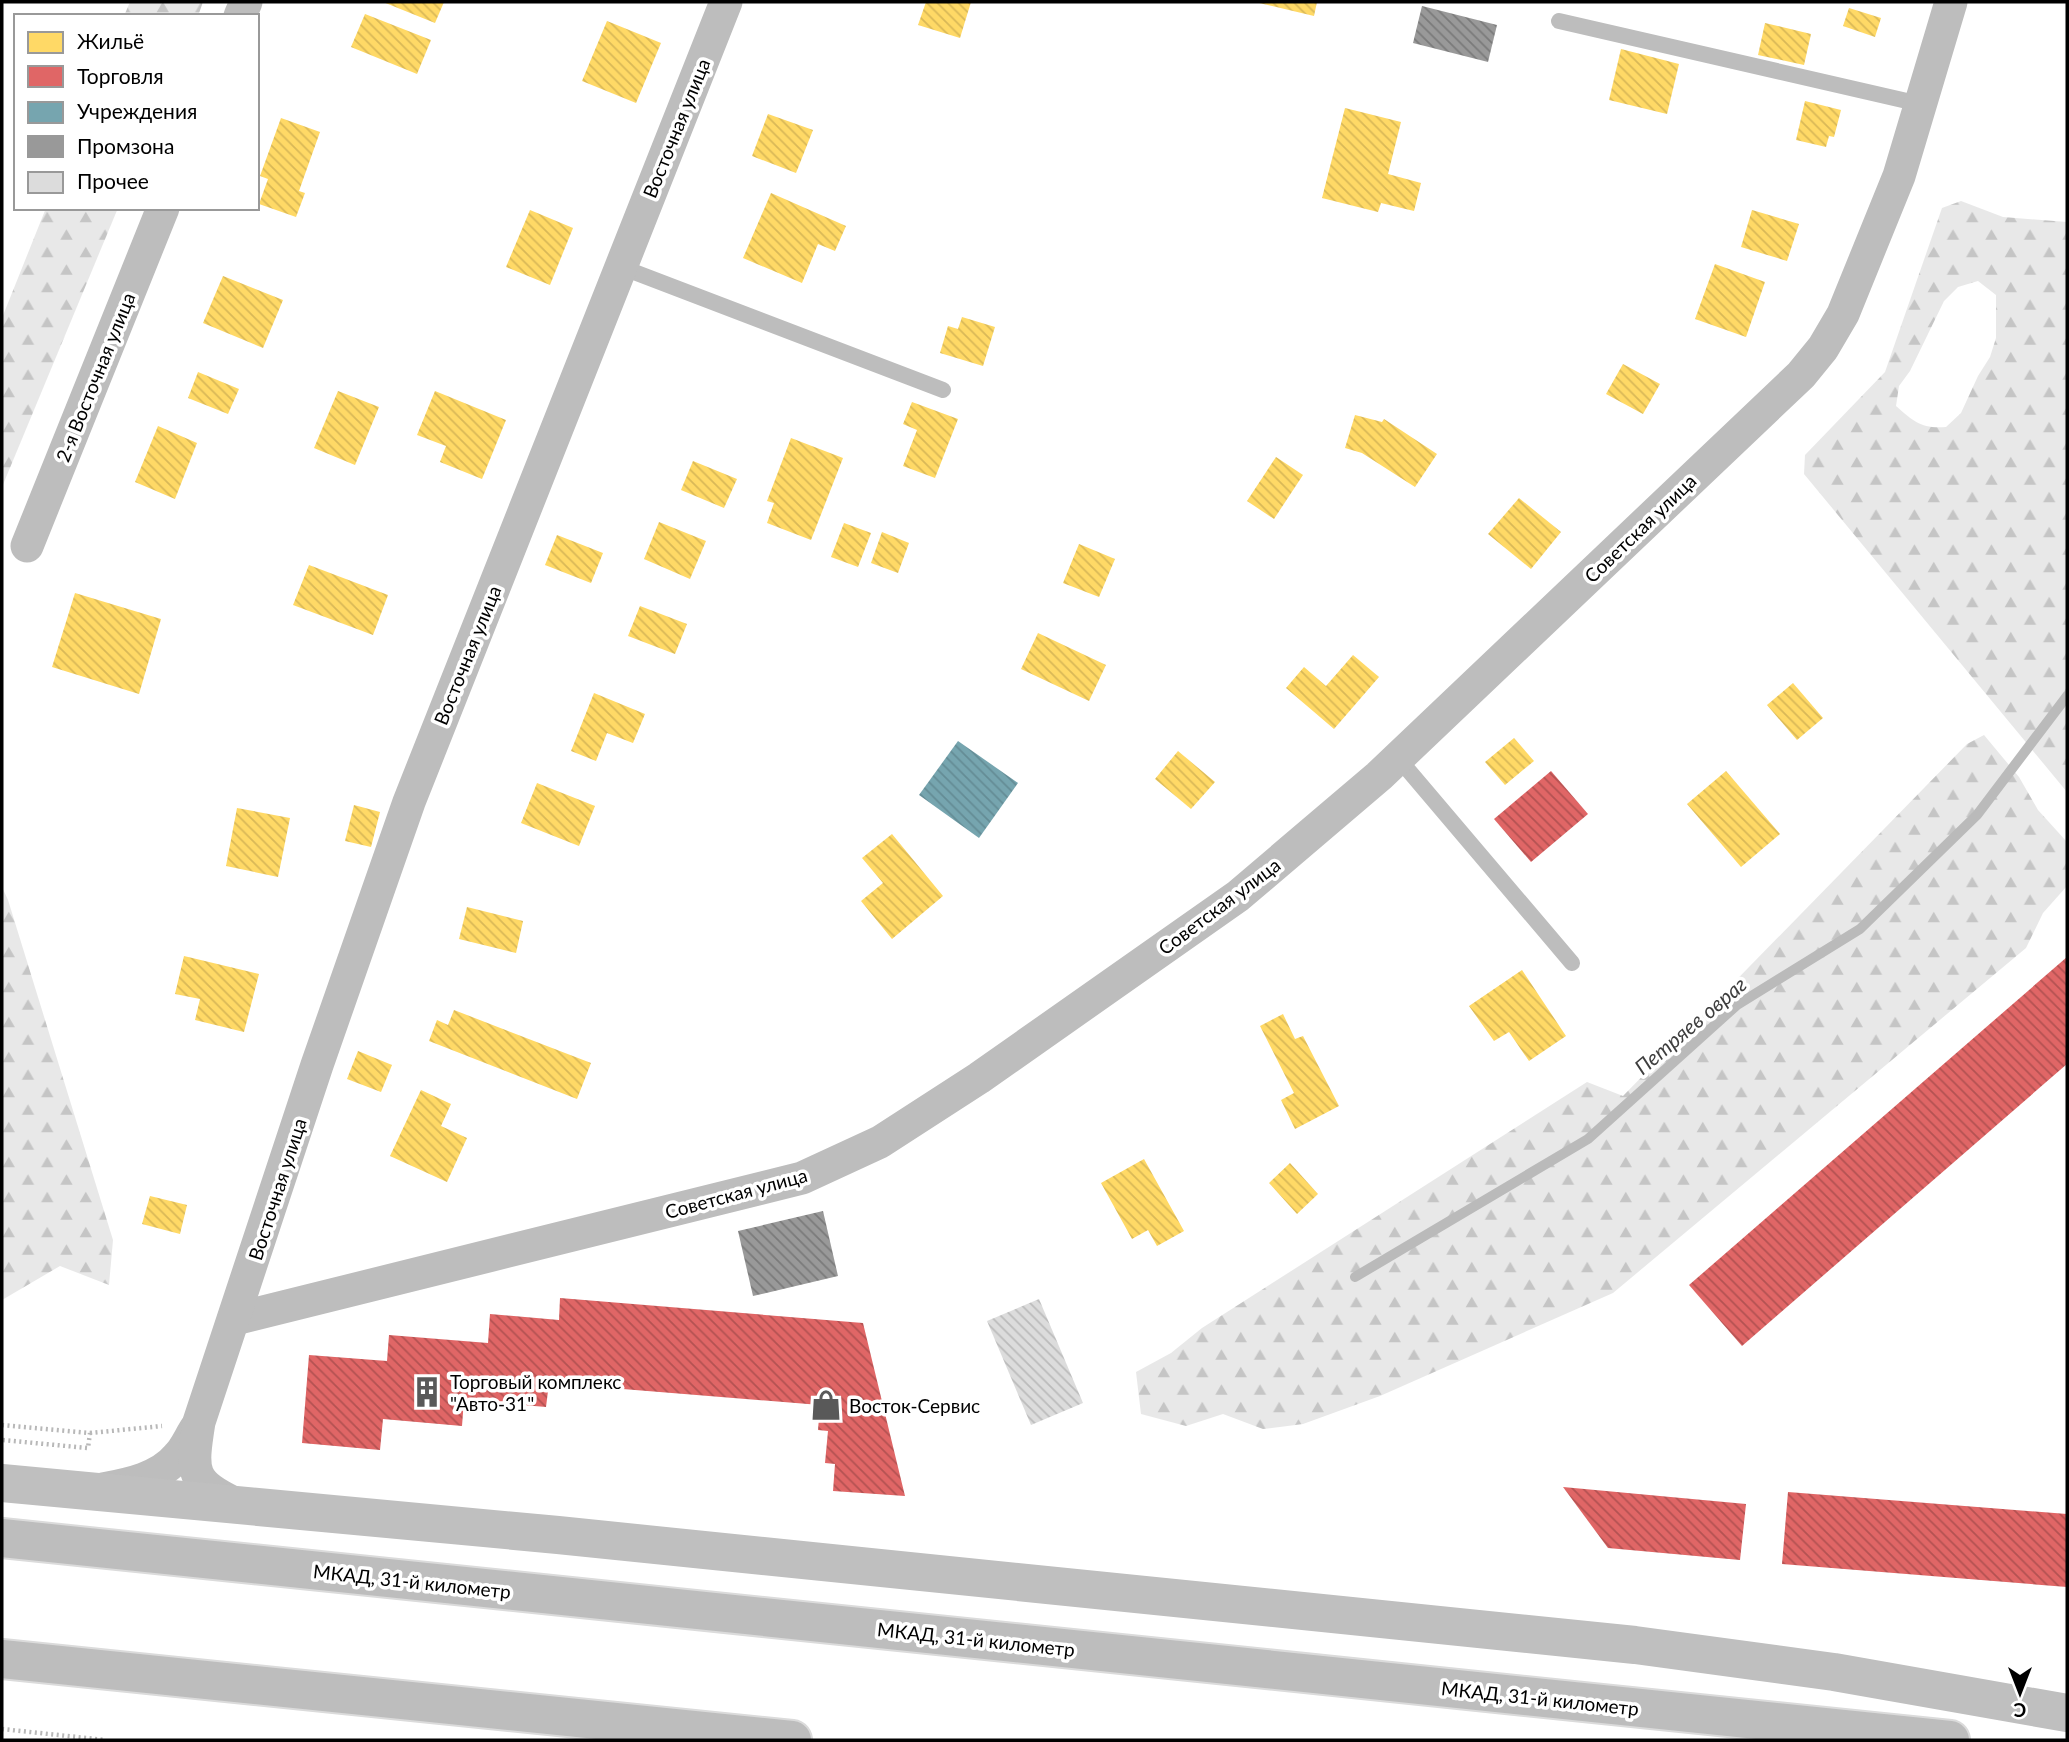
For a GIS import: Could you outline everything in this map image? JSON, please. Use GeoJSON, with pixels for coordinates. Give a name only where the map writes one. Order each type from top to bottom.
{"type":"FeatureCollection","features":[{"type":"Feature","properties":{"kind":"highway","name":"МКАД, 31-й километр"},"geometry":{"type":"LineString","coordinates":[[2,1538],[1950,1740]]}},
{"type":"Feature","properties":{"kind":"highway"},"geometry":{"type":"LineString","coordinates":[[2,1659],[792,1740]]}},
{"type":"Feature","properties":{"kind":"main road"},"geometry":{"type":"LineString","coordinates":[[2,1483],[558,1535],[1635,1645],[1834,1672],[2067,1713]]}},
{"type":"Feature","properties":{"kind":"street","name":"Восточная улица"},"geometry":{"type":"LineString","coordinates":[[234,1318],[317,1065],[409,802],[726,2]]}},
{"type":"Feature","properties":{"kind":"street","name":"Советская улица"},"geometry":{"type":"LineString","coordinates":[[234,1318],[802,1178],[880,1142],[979,1078],[1238,895],[1398,758],[1801,375],[1816,357],[1843,314],[1899,176],[1951,2]]}},
{"type":"Feature","properties":{"kind":"street","name":"2-я Восточная улица"},"geometry":{"type":"LineString","coordinates":[[27,546],[162,210]]}},
{"type":"Feature","properties":{"kind":"street"},"geometry":{"type":"LineString","coordinates":[[234,1318],[199,1422],[193,1459],[198,1478],[211,1492],[240,1505]]}},
{"type":"Feature","properties":{"kind":"street"},"geometry":{"type":"LineString","coordinates":[[90,1492],[132,1483],[159,1472],[178,1456],[199,1422]]}},
{"type":"Feature","properties":{"kind":"lane"},"geometry":{"type":"LineString","coordinates":[[1559,21],[1920,104]]}},
{"type":"Feature","properties":{"kind":"lane"},"geometry":{"type":"LineString","coordinates":[[621,267],[943,390]]}},
{"type":"Feature","properties":{"kind":"lane"},"geometry":{"type":"LineString","coordinates":[[1398,758],[1572,963]]}},
{"type":"Feature","properties":{"kind":"path"},"geometry":{"type":"LineString","coordinates":[[2,1425],[90,1433],[199,1422]]}},
{"type":"Feature","properties":{"kind":"path"},"geometry":{"type":"LineString","coordinates":[[2,1440],[88,1448],[90,1433]]}},
{"type":"Feature","properties":{"kind":"path"},"geometry":{"type":"LineString","coordinates":[[2,1729],[63,1738],[105,1740]]}},
{"type":"Feature","properties":{"kind":"green space"},"geometry":{"type":"Polygon","coordinates":[[[130,2],[203,2],[199,14],[125,14],[130,2]]]}},
{"type":"Feature","properties":{"kind":"green space"},"geometry":{"type":"Polygon","coordinates":[[[1961,201],[2003,217],[2067,222],[2067,792],[1804,474],[1805,455],[1885,372],[1942,208],[1961,201]],[[1978,281],[1958,287],[1944,301],[1910,371],[1899,386],[1896,406],[1913,420],[1931,427],[1946,427],[1961,413],[1990,357],[1996,338],[1996,295],[1978,281]]]}},
{"type":"Feature","properties":{"kind":"green space"},"geometry":{"type":"Polygon","coordinates":[[[45,210],[117,210],[2,487],[2,318],[45,210]]]}},
{"type":"Feature","properties":{"kind":"green space"},"geometry":{"type":"Polygon","coordinates":[[[1984,735],[2019,777],[2038,810],[2067,842],[2067,886],[2043,913],[2026,948],[1613,1293],[1380,1396],[1303,1424],[1263,1429],[1223,1414],[1186,1426],[1141,1414],[1136,1372],[1171,1353],[1202,1328],[1587,1082],[1623,1096],[1967,744],[1984,735]]]}},
{"type":"Feature","properties":{"kind":"green space"},"geometry":{"type":"Polygon","coordinates":[[[2,887],[113,1240],[109,1285],[60,1266],[2,1300],[2,887]]]}},
{"type":"Feature","properties":{"kind":"building: Жильё"},"geometry":{"type":"Polygon","coordinates":[[[383,2],[444,2],[435,23],[383,2]]]}},
{"type":"Feature","properties":{"kind":"building: Жильё"},"geometry":{"type":"Polygon","coordinates":[[[926,2],[971,2],[960,38],[918,25],[926,2]]]}},
{"type":"Feature","properties":{"kind":"building: Жильё"},"geometry":{"type":"Polygon","coordinates":[[[1255,2],[1317,2],[1314,16],[1255,2]]]}},
{"type":"Feature","properties":{"kind":"building: Жильё"},"geometry":{"type":"Polygon","coordinates":[[[1849,8],[1881,18],[1875,37],[1843,26],[1849,8]]]}},
{"type":"Feature","properties":{"kind":"building: Жильё"},"geometry":{"type":"Polygon","coordinates":[[[365,14],[431,40],[417,74],[351,47],[365,14]]]}},
{"type":"Feature","properties":{"kind":"building: Жильё"},"geometry":{"type":"Polygon","coordinates":[[[607,21],[661,43],[636,103],[582,81],[607,21]]]}},
{"type":"Feature","properties":{"kind":"building: Жильё"},"geometry":{"type":"Polygon","coordinates":[[[1765,23],[1811,34],[1804,65],[1758,55],[1765,23]]]}},
{"type":"Feature","properties":{"kind":"building: Жильё"},"geometry":{"type":"Polygon","coordinates":[[[1621,49],[1679,64],[1667,114],[1609,100],[1621,49]]]}},
{"type":"Feature","properties":{"kind":"building: Жильё"},"geometry":{"type":"Polygon","coordinates":[[[1805,101],[1841,110],[1834,137],[1829,136],[1826,147],[1796,140],[1805,101]]]}},
{"type":"Feature","properties":{"kind":"building: Жильё"},"geometry":{"type":"Polygon","coordinates":[[[1345,108],[1401,122],[1388,174],[1421,183],[1414,211],[1381,203],[1378,212],[1322,198],[1345,108]]]}},
{"type":"Feature","properties":{"kind":"building: Жильё"},"geometry":{"type":"Polygon","coordinates":[[[768,114],[813,130],[796,173],[752,156],[768,114]]]}},
{"type":"Feature","properties":{"kind":"building: Жильё"},"geometry":{"type":"Polygon","coordinates":[[[281,118],[320,132],[299,191],[305,193],[296,217],[259,204],[268,179],[260,176],[281,118]]]}},
{"type":"Feature","properties":{"kind":"building: Жильё"},"geometry":{"type":"Polygon","coordinates":[[[771,193],[846,226],[835,251],[818,244],[802,283],[743,258],[771,193]]]}},
{"type":"Feature","properties":{"kind":"building: Жильё"},"geometry":{"type":"Polygon","coordinates":[[[530,210],[573,228],[550,285],[506,267],[530,210]]]}},
{"type":"Feature","properties":{"kind":"building: Жильё"},"geometry":{"type":"Polygon","coordinates":[[[1752,210],[1799,224],[1787,261],[1741,247],[1752,210]]]}},
{"type":"Feature","properties":{"kind":"building: Жильё"},"geometry":{"type":"Polygon","coordinates":[[[1715,264],[1765,282],[1746,337],[1695,319],[1715,264]]]}},
{"type":"Feature","properties":{"kind":"building: Жильё"},"geometry":{"type":"Polygon","coordinates":[[[223,276],[283,300],[263,348],[203,323],[223,276]]]}},
{"type":"Feature","properties":{"kind":"building: Жильё"},"geometry":{"type":"Polygon","coordinates":[[[962,317],[995,327],[983,366],[940,353],[948,326],[958,329],[962,317]]]}},
{"type":"Feature","properties":{"kind":"building: Жильё"},"geometry":{"type":"Polygon","coordinates":[[[1623,364],[1660,384],[1643,414],[1606,394],[1623,364]]]}},
{"type":"Feature","properties":{"kind":"building: Жильё"},"geometry":{"type":"Polygon","coordinates":[[[198,372],[239,389],[228,414],[188,398],[198,372]]]}},
{"type":"Feature","properties":{"kind":"building: Жильё"},"geometry":{"type":"Polygon","coordinates":[[[338,391],[379,407],[355,465],[314,448],[338,391]]]}},
{"type":"Feature","properties":{"kind":"building: Жильё"},"geometry":{"type":"Polygon","coordinates":[[[435,391],[506,420],[482,479],[440,462],[446,446],[417,435],[435,391]]]}},
{"type":"Feature","properties":{"kind":"building: Жильё"},"geometry":{"type":"Polygon","coordinates":[[[912,402],[958,419],[935,478],[903,466],[917,430],[903,424],[912,402]]]}},
{"type":"Feature","properties":{"kind":"building: Жильё"},"geometry":{"type":"Polygon","coordinates":[[[1355,415],[1382,422],[1384,419],[1437,454],[1415,487],[1362,453],[1345,448],[1355,415]]]}},
{"type":"Feature","properties":{"kind":"building: Жильё"},"geometry":{"type":"Polygon","coordinates":[[[158,426],[197,443],[175,499],[135,482],[158,426]]]}},
{"type":"Feature","properties":{"kind":"building: Жильё"},"geometry":{"type":"Polygon","coordinates":[[[791,438],[843,458],[811,540],[767,523],[774,503],[767,501],[791,438]]]}},
{"type":"Feature","properties":{"kind":"building: Жильё"},"geometry":{"type":"Polygon","coordinates":[[[1276,457],[1303,475],[1274,519],[1247,501],[1276,457]]]}},
{"type":"Feature","properties":{"kind":"building: Жильё"},"geometry":{"type":"Polygon","coordinates":[[[693,461],[737,479],[724,508],[681,490],[693,461]]]}},
{"type":"Feature","properties":{"kind":"building: Жильё"},"geometry":{"type":"Polygon","coordinates":[[[1519,498],[1561,532],[1531,569],[1488,534],[1519,498]]]}},
{"type":"Feature","properties":{"kind":"building: Жильё"},"geometry":{"type":"Polygon","coordinates":[[[659,522],[706,541],[690,579],[644,559],[659,522]]]}},
{"type":"Feature","properties":{"kind":"building: Жильё"},"geometry":{"type":"Polygon","coordinates":[[[844,523],[871,533],[858,567],[831,557],[844,523]]]}},
{"type":"Feature","properties":{"kind":"building: Жильё"},"geometry":{"type":"Polygon","coordinates":[[[882,532],[909,543],[898,573],[871,563],[882,532]]]}},
{"type":"Feature","properties":{"kind":"building: Жильё"},"geometry":{"type":"Polygon","coordinates":[[[557,535],[603,553],[591,583],[545,565],[557,535]]]}},
{"type":"Feature","properties":{"kind":"building: Жильё"},"geometry":{"type":"Polygon","coordinates":[[[1079,544],[1115,559],[1099,597],[1063,583],[1079,544]]]}},
{"type":"Feature","properties":{"kind":"building: Жильё"},"geometry":{"type":"Polygon","coordinates":[[[309,565],[388,595],[373,635],[293,605],[309,565]]]}},
{"type":"Feature","properties":{"kind":"building: Жильё"},"geometry":{"type":"Polygon","coordinates":[[[75,593],[161,619],[139,694],[52,667],[75,593]]]}},
{"type":"Feature","properties":{"kind":"building: Жильё"},"geometry":{"type":"Polygon","coordinates":[[[640,606],[687,624],[675,654],[628,636],[640,606]]]}},
{"type":"Feature","properties":{"kind":"building: Жильё"},"geometry":{"type":"Polygon","coordinates":[[[1038,633],[1106,665],[1089,701],[1021,669],[1038,633]]]}},
{"type":"Feature","properties":{"kind":"building: Жильё"},"geometry":{"type":"Polygon","coordinates":[[[1353,655],[1379,677],[1334,729],[1286,688],[1304,667],[1326,686],[1353,655]]]}},
{"type":"Feature","properties":{"kind":"building: Жильё"},"geometry":{"type":"Polygon","coordinates":[[[1793,683],[1823,718],[1797,740],[1767,705],[1793,683]]]}},
{"type":"Feature","properties":{"kind":"building: Жильё"},"geometry":{"type":"Polygon","coordinates":[[[594,693],[645,714],[633,743],[607,733],[596,761],[571,751],[594,693]]]}},
{"type":"Feature","properties":{"kind":"building: Жильё"},"geometry":{"type":"Polygon","coordinates":[[[1514,738],[1534,761],[1505,785],[1485,762],[1514,738]]]}},
{"type":"Feature","properties":{"kind":"building: Жильё"},"geometry":{"type":"Polygon","coordinates":[[[1178,751],[1215,782],[1191,809],[1155,779],[1178,751]]]}},
{"type":"Feature","properties":{"kind":"building: Жильё"},"geometry":{"type":"Polygon","coordinates":[[[1726,771],[1780,834],[1741,867],[1687,804],[1726,771]]]}},
{"type":"Feature","properties":{"kind":"building: Жильё"},"geometry":{"type":"Polygon","coordinates":[[[537,783],[595,806],[579,846],[521,823],[537,783]]]}},
{"type":"Feature","properties":{"kind":"building: Жильё"},"geometry":{"type":"Polygon","coordinates":[[[354,805],[380,812],[371,847],[345,841],[354,805]]]}},
{"type":"Feature","properties":{"kind":"building: Жильё"},"geometry":{"type":"Polygon","coordinates":[[[237,808],[290,818],[278,877],[226,866],[237,808]]]}},
{"type":"Feature","properties":{"kind":"building: Жильё"},"geometry":{"type":"Polygon","coordinates":[[[892,834],[943,896],[892,939],[861,901],[883,883],[862,858],[892,834]]]}},
{"type":"Feature","properties":{"kind":"building: Жильё"},"geometry":{"type":"Polygon","coordinates":[[[467,907],[523,921],[516,953],[459,939],[467,907]]]}},
{"type":"Feature","properties":{"kind":"building: Жильё"},"geometry":{"type":"Polygon","coordinates":[[[184,956],[259,974],[244,1032],[195,1020],[200,999],[175,994],[184,956]]]}},
{"type":"Feature","properties":{"kind":"building: Жильё"},"geometry":{"type":"Polygon","coordinates":[[[1522,970],[1566,1036],[1529,1061],[1509,1032],[1494,1041],[1469,1006],[1522,970]]]}},
{"type":"Feature","properties":{"kind":"building: Жильё"},"geometry":{"type":"Polygon","coordinates":[[[454,1010],[591,1063],[577,1099],[429,1041],[437,1020],[448,1025],[454,1010]]]}},
{"type":"Feature","properties":{"kind":"building: Жильё"},"geometry":{"type":"Polygon","coordinates":[[[1283,1014],[1295,1039],[1303,1036],[1339,1106],[1295,1129],[1281,1100],[1294,1093],[1260,1026],[1283,1014]]]}},
{"type":"Feature","properties":{"kind":"building: Жильё"},"geometry":{"type":"Polygon","coordinates":[[[358,1051],[392,1065],[381,1092],[347,1079],[358,1051]]]}},
{"type":"Feature","properties":{"kind":"building: Жильё"},"geometry":{"type":"Polygon","coordinates":[[[421,1090],[451,1104],[441,1126],[467,1138],[447,1182],[390,1156],[421,1090]]]}},
{"type":"Feature","properties":{"kind":"building: Жильё"},"geometry":{"type":"Polygon","coordinates":[[[1144,1159],[1184,1231],[1157,1246],[1148,1230],[1132,1239],[1101,1183],[1144,1159]]]}},
{"type":"Feature","properties":{"kind":"building: Жильё"},"geometry":{"type":"Polygon","coordinates":[[[1290,1163],[1318,1194],[1297,1214],[1269,1183],[1290,1163]]]}},
{"type":"Feature","properties":{"kind":"building: Жильё"},"geometry":{"type":"Polygon","coordinates":[[[150,1196],[187,1205],[180,1234],[142,1224],[150,1196]]]}},
{"type":"Feature","properties":{"kind":"building: Торговля"},"geometry":{"type":"Polygon","coordinates":[[[1551,771],[1588,814],[1531,862],[1494,819],[1551,771]]]}},
{"type":"Feature","properties":{"kind":"building: Торговля"},"geometry":{"type":"Polygon","coordinates":[[[2067,957],[2067,1064],[1742,1346],[1689,1285],[2067,957]]]}},
{"type":"Feature","properties":{"kind":"building: Торговля","name":"Торговый комплекс \"Авто-31\""},"geometry":{"type":"Polygon","coordinates":[[[560,1298],[863,1323],[905,1496],[833,1491],[835,1464],[825,1463],[828,1431],[818,1430],[820,1405],[549,1383],[546,1407],[464,1400],[462,1426],[383,1419],[380,1450],[302,1443],[309,1355],[387,1361],[389,1335],[488,1343],[490,1314],[559,1320],[560,1298]]]}},
{"type":"Feature","properties":{"kind":"building: Торговля"},"geometry":{"type":"Polygon","coordinates":[[[1563,1487],[1746,1504],[1740,1560],[1608,1548],[1563,1487]]]}},
{"type":"Feature","properties":{"kind":"building: Торговля"},"geometry":{"type":"Polygon","coordinates":[[[1788,1492],[2067,1514],[2067,1587],[1782,1564],[1788,1492]]]}},
{"type":"Feature","properties":{"kind":"building: Учреждения"},"geometry":{"type":"Polygon","coordinates":[[[958,741],[1018,783],[979,838],[919,795],[958,741]]]}},
{"type":"Feature","properties":{"kind":"building: Промзона"},"geometry":{"type":"Polygon","coordinates":[[[1422,6],[1497,25],[1488,62],[1413,43],[1422,6]]]}},
{"type":"Feature","properties":{"kind":"building: Промзона"},"geometry":{"type":"Polygon","coordinates":[[[823,1211],[838,1276],[753,1296],[738,1231],[823,1211]]]}},
{"type":"Feature","properties":{"kind":"building: Прочее"},"geometry":{"type":"Polygon","coordinates":[[[1039,1299],[1083,1403],[1031,1425],[987,1321],[1039,1299]]]}},
{"type":"Feature","properties":{"kind":"waterway","name":"Петряев овраг"},"geometry":{"type":"LineString","coordinates":[[1355,1277],[1588,1139],[1737,1005],[1860,929],[1977,815],[2067,696]]}},
{"type":"Feature","properties":{"kind":"place","name":"Торговый комплекс \"Авто-31\""},"geometry":{"type":"Point","coordinates":[427,1392]}},
{"type":"Feature","properties":{"kind":"place","name":"Восток-Сервис"},"geometry":{"type":"Point","coordinates":[826,1405]}}]}
